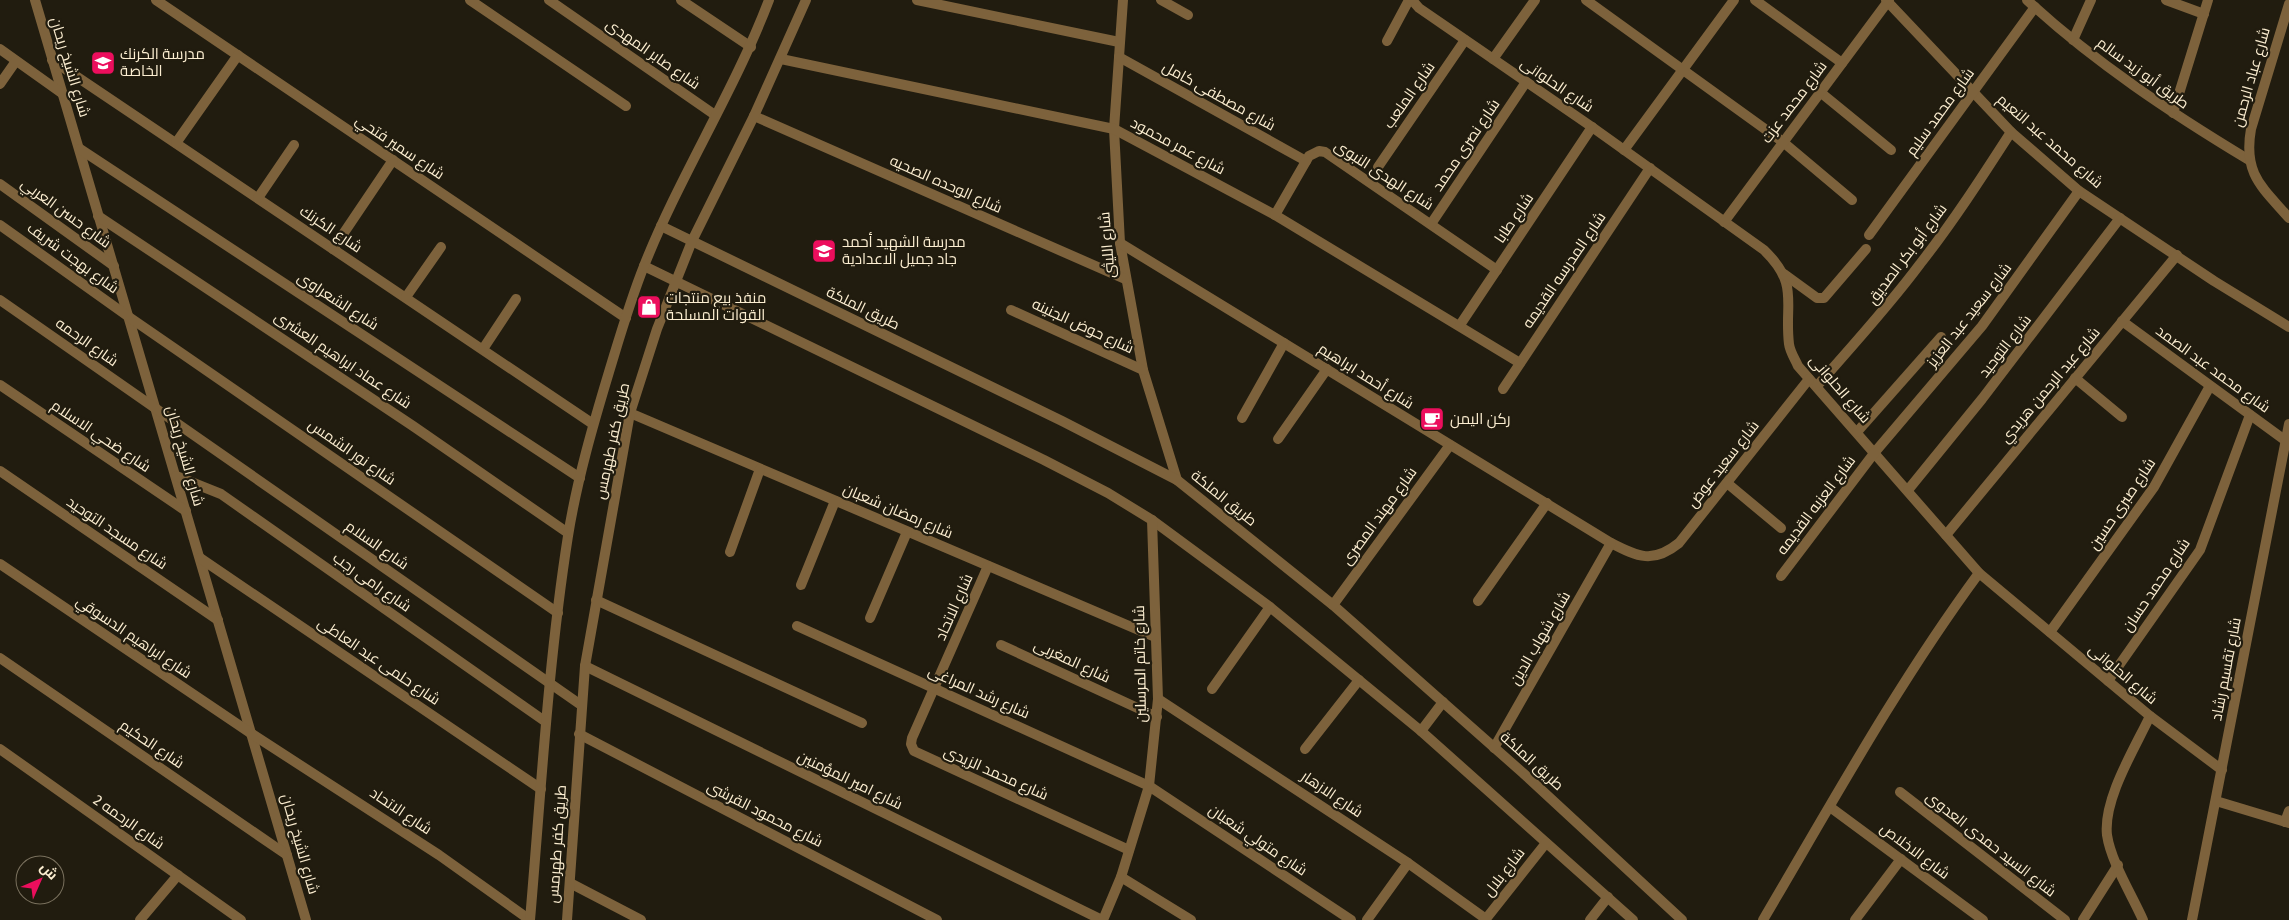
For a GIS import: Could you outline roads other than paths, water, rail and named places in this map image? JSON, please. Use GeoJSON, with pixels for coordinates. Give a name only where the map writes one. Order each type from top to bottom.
{"type":"FeatureCollection","features":[{"type":"Feature","properties":{"kind":"street","name":"شارع الشيخ ريحان"},"geometry":{"type":"LineString","coordinates":[[34,0],[80,149],[98,216],[306,920]]}},
{"type":"Feature","properties":{"kind":"street","name":"شارع سمير فتحي"},"geometry":{"type":"LineString","coordinates":[[156,0],[626,318]]}},
{"type":"Feature","properties":{"kind":"street"},"geometry":{"type":"LineString","coordinates":[[470,0],[626,106]]}},
{"type":"Feature","properties":{"kind":"street","name":"شارع صابر المهدى"},"geometry":{"type":"LineString","coordinates":[[550,0],[715,115]]}},
{"type":"Feature","properties":{"kind":"street"},"geometry":{"type":"LineString","coordinates":[[681,0],[752,47]]}},
{"type":"Feature","properties":{"kind":"street","name":"طريق كفر طهرمس"},"geometry":{"type":"LineString","coordinates":[[530,920],[549,683],[568,534],[594,424],[644,266],[661,226],[715,115],[752,47],[769,0]]}},
{"type":"Feature","properties":{"kind":"street","name":"طريق كفر طهرمس"},"geometry":{"type":"LineString","coordinates":[[567,920],[585,666],[630,413],[657,329],[692,241],[781,59],[806,0]]}},
{"type":"Feature","properties":{"kind":"street"},"geometry":{"type":"LineString","coordinates":[[917,0],[1119,42]]}},
{"type":"Feature","properties":{"kind":"street","name":"شارع الليثى"},"geometry":{"type":"LineString","coordinates":[[1123,0],[1114,129],[1120,243],[1142,370],[1177,480]]}},
{"type":"Feature","properties":{"kind":"street"},"geometry":{"type":"LineString","coordinates":[[1161,0],[1188,16]]}},
{"type":"Feature","properties":{"kind":"street"},"geometry":{"type":"LineString","coordinates":[[1387,41],[1410,0]]}},
{"type":"Feature","properties":{"kind":"street","name":"شارع الحلوانى"},"geometry":{"type":"LineString","coordinates":[[1410,0],[1764,250],[1784,274],[1789,295],[1789,346],[1798,366],[1875,452],[1979,574],[2150,716],[2222,770]]}},
{"type":"Feature","properties":{"kind":"street"},"geometry":{"type":"LineString","coordinates":[[1493,59],[1535,0]]}},
{"type":"Feature","properties":{"kind":"street"},"geometry":{"type":"LineString","coordinates":[[1586,0],[1783,142],[1852,200]]}},
{"type":"Feature","properties":{"kind":"street"},"geometry":{"type":"LineString","coordinates":[[1624,150],[1734,0]]}},
{"type":"Feature","properties":{"kind":"street"},"geometry":{"type":"LineString","coordinates":[[1755,0],[1842,63]]}},
{"type":"Feature","properties":{"kind":"street","name":"شارع محمد عزت"},"geometry":{"type":"LineString","coordinates":[[1724,222],[1888,0]]}},
{"type":"Feature","properties":{"kind":"street","name":"شارع محمد عبد النعيم"},"geometry":{"type":"LineString","coordinates":[[1888,0],[2011,132],[2079,191],[2214,281],[2289,327]]}},
{"type":"Feature","properties":{"kind":"street","name":"طريق أبو زيد سالم"},"geometry":{"type":"LineString","coordinates":[[2027,0],[2073,40],[2172,114],[2248,160]]}},
{"type":"Feature","properties":{"kind":"street"},"geometry":{"type":"LineString","coordinates":[[2073,40],[2091,0]]}},
{"type":"Feature","properties":{"kind":"street"},"geometry":{"type":"LineString","coordinates":[[2166,0],[2204,14]]}},
{"type":"Feature","properties":{"kind":"street"},"geometry":{"type":"LineString","coordinates":[[2172,114],[2208,0]]}},
{"type":"Feature","properties":{"kind":"street","name":"شارع عباد الرحمن"},"geometry":{"type":"LineString","coordinates":[[2248,160],[2251,129],[2289,4]]}},
{"type":"Feature","properties":{"kind":"street","name":"شارع محمد سليم"},"geometry":{"type":"LineString","coordinates":[[1869,235],[2035,7]]}},
{"type":"Feature","properties":{"kind":"street","name":"شارع الملعب"},"geometry":{"type":"LineString","coordinates":[[1378,167],[1466,40]]}},
{"type":"Feature","properties":{"kind":"street"},"geometry":{"type":"LineString","coordinates":[[0,49],[63,94]]}},
{"type":"Feature","properties":{"kind":"street"},"geometry":{"type":"LineString","coordinates":[[176,143],[238,55]]}},
{"type":"Feature","properties":{"kind":"street","name":"شارع مصطفى كامل"},"geometry":{"type":"LineString","coordinates":[[1118,57],[1306,161]]}},
{"type":"Feature","properties":{"kind":"street","name":"شارع عمر محمود"},"geometry":{"type":"LineString","coordinates":[[781,59],[1114,129],[1275,215],[1460,325],[1520,363]]}},
{"type":"Feature","properties":{"kind":"street","name":"شارع الكرنك"},"geometry":{"type":"LineString","coordinates":[[52,60],[594,424]]}},
{"type":"Feature","properties":{"kind":"street"},"geometry":{"type":"LineString","coordinates":[[0,84],[16,61]]}},
{"type":"Feature","properties":{"kind":"street","name":"شارع نصرى محمد"},"geometry":{"type":"LineString","coordinates":[[1431,224],[1526,82]]}},
{"type":"Feature","properties":{"kind":"street"},"geometry":{"type":"LineString","coordinates":[[1820,92],[1891,150]]}},
{"type":"Feature","properties":{"kind":"street","name":"شارع الوحده الصحيه"},"geometry":{"type":"LineString","coordinates":[[754,116],[1125,279]]}},
{"type":"Feature","properties":{"kind":"street","name":"شارع طابا"},"geometry":{"type":"LineString","coordinates":[[1460,325],[1592,127]]}},
{"type":"Feature","properties":{"kind":"street","name":"شارع أبو بكر الصديق"},"geometry":{"type":"LineString","coordinates":[[1813,383],[1870,326],[1920,264],[1968,199],[2011,132]]}},
{"type":"Feature","properties":{"kind":"street"},"geometry":{"type":"LineString","coordinates":[[258,198],[294,146]]}},
{"type":"Feature","properties":{"kind":"street","name":"شارع الشعراوى"},"geometry":{"type":"LineString","coordinates":[[80,149],[580,478]]}},
{"type":"Feature","properties":{"kind":"street","name":"شارع الهدى النبوى"},"geometry":{"type":"LineString","coordinates":[[1306,161],[1314,153],[1325,152],[1497,270]]}},
{"type":"Feature","properties":{"kind":"street"},"geometry":{"type":"LineString","coordinates":[[333,249],[393,160]]}},
{"type":"Feature","properties":{"kind":"street"},"geometry":{"type":"LineString","coordinates":[[2248,160],[2260,184],[2289,218]]}},
{"type":"Feature","properties":{"kind":"street"},"geometry":{"type":"LineString","coordinates":[[1275,215],[1306,161]]}},
{"type":"Feature","properties":{"kind":"street","name":"شارع المدرسه القديمه"},"geometry":{"type":"LineString","coordinates":[[1503,389],[1650,168]]}},
{"type":"Feature","properties":{"kind":"street","name":"شارع حسن العربي"},"geometry":{"type":"LineString","coordinates":[[0,184],[114,266]]}},
{"type":"Feature","properties":{"kind":"street","name":"شارع سعيد عبد العزيز"},"geometry":{"type":"LineString","coordinates":[[1875,452],[1982,326],[2032,259],[2079,191]]}},
{"type":"Feature","properties":{"kind":"street","name":"شارع عماد ابراهيم العشرى"},"geometry":{"type":"LineString","coordinates":[[98,216],[364,392],[568,534]]}},
{"type":"Feature","properties":{"kind":"street","name":"شارع التوحيد"},"geometry":{"type":"LineString","coordinates":[[1908,490],[2006,369],[2120,218]]}},
{"type":"Feature","properties":{"kind":"street","name":"شارع بهجت شريف"},"geometry":{"type":"LineString","coordinates":[[0,225],[129,316]]}},
{"type":"Feature","properties":{"kind":"street","name":"طريق الملكة"},"geometry":{"type":"LineString","coordinates":[[661,226],[1062,421],[1177,480],[1333,604],[1682,920]]}},
{"type":"Feature","properties":{"kind":"street","name":"شارع أحمد ابراهيم"},"geometry":{"type":"LineString","coordinates":[[1120,243],[1611,543],[1630,553],[1652,558]]}},
{"type":"Feature","properties":{"kind":"street"},"geometry":{"type":"LineString","coordinates":[[406,298],[441,247]]}},
{"type":"Feature","properties":{"kind":"street"},"geometry":{"type":"LineString","coordinates":[[1784,274],[1817,298],[1824,298],[1866,249]]}},
{"type":"Feature","properties":{"kind":"street","name":"شارع عبد الرحمن هريدي"},"geometry":{"type":"LineString","coordinates":[[1946,535],[2177,255]]}},
{"type":"Feature","properties":{"kind":"street"},"geometry":{"type":"LineString","coordinates":[[644,266],[1060,468],[1108,493],[1152,520],[1270,607],[1422,731],[1633,920]]}},
{"type":"Feature","properties":{"kind":"street"},"geometry":{"type":"LineString","coordinates":[[483,349],[516,299]]}},
{"type":"Feature","properties":{"kind":"street","name":"شارع الرحمه"},"geometry":{"type":"LineString","coordinates":[[0,300],[156,409]]}},
{"type":"Feature","properties":{"kind":"street","name":"شارع حوض الجنينه"},"geometry":{"type":"LineString","coordinates":[[1010,310],[1142,370]]}},
{"type":"Feature","properties":{"kind":"street","name":"شارع نور الشمس"},"geometry":{"type":"LineString","coordinates":[[129,316],[558,613]]}},
{"type":"Feature","properties":{"kind":"street","name":"شارع محمد عبد الصمد"},"geometry":{"type":"LineString","coordinates":[[2122,322],[2286,441]]}},
{"type":"Feature","properties":{"kind":"street"},"geometry":{"type":"LineString","coordinates":[[1857,432],[1941,337]]}},
{"type":"Feature","properties":{"kind":"street"},"geometry":{"type":"LineString","coordinates":[[1242,418],[1284,343]]}},
{"type":"Feature","properties":{"kind":"street"},"geometry":{"type":"LineString","coordinates":[[1278,439],[1327,369]]}},
{"type":"Feature","properties":{"kind":"street"},"geometry":{"type":"LineString","coordinates":[[2075,378],[2122,417]]}},
{"type":"Feature","properties":{"kind":"street","name":"شارع سعيد عوض"},"geometry":{"type":"LineString","coordinates":[[1652,558],[1667,553],[1679,543],[1726,483],[1813,383]]}},
{"type":"Feature","properties":{"kind":"street","name":"شارع ضحي الاسلام"},"geometry":{"type":"LineString","coordinates":[[0,385],[186,511]]}},
{"type":"Feature","properties":{"kind":"street","name":"شارع صبرى حسين"},"geometry":{"type":"LineString","coordinates":[[2050,632],[2154,487],[2210,386]]}},
{"type":"Feature","properties":{"kind":"street","name":"شارع السلام"},"geometry":{"type":"LineString","coordinates":[[156,409],[581,705]]}},
{"type":"Feature","properties":{"kind":"street","name":"شارع رمضان شعبان"},"geometry":{"type":"LineString","coordinates":[[630,413],[1155,637]]}},
{"type":"Feature","properties":{"kind":"street","name":"شارع محمد حسان"},"geometry":{"type":"LineString","coordinates":[[2108,681],[2200,550],[2250,416]]}},
{"type":"Feature","properties":{"kind":"street","name":"شارع تقسيم رشاد"},"geometry":{"type":"LineString","coordinates":[[2192,920],[2289,424]]}},
{"type":"Feature","properties":{"kind":"street","name":"شارع مهند المصرى"},"geometry":{"type":"LineString","coordinates":[[1333,604],[1450,445]]}},
{"type":"Feature","properties":{"kind":"street","name":"شارع العزبه القديمه"},"geometry":{"type":"LineString","coordinates":[[1781,576],[1875,452]]}},
{"type":"Feature","properties":{"kind":"street"},"geometry":{"type":"LineString","coordinates":[[730,552],[760,469]]}},
{"type":"Feature","properties":{"kind":"street","name":"شارع مسجد التوحيد"},"geometry":{"type":"LineString","coordinates":[[0,471],[218,620]]}},
{"type":"Feature","properties":{"kind":"street","name":"شارع رامى رجب"},"geometry":{"type":"LineString","coordinates":[[176,476],[221,494],[546,722]]}},
{"type":"Feature","properties":{"kind":"street"},"geometry":{"type":"LineString","coordinates":[[2278,479],[2289,482]]}},
{"type":"Feature","properties":{"kind":"street"},"geometry":{"type":"LineString","coordinates":[[1726,483],[1781,528]]}},
{"type":"Feature","properties":{"kind":"street"},"geometry":{"type":"LineString","coordinates":[[801,585],[835,501]]}},
{"type":"Feature","properties":{"kind":"street"},"geometry":{"type":"LineString","coordinates":[[1478,601],[1547,503]]}},
{"type":"Feature","properties":{"kind":"street","name":"شارع خاتم المرسلين"},"geometry":{"type":"LineString","coordinates":[[1102,920],[1121,877],[1149,786],[1158,698],[1152,520]]}},
{"type":"Feature","properties":{"kind":"street"},"geometry":{"type":"LineString","coordinates":[[870,618],[907,532]]}},
{"type":"Feature","properties":{"kind":"street","name":"شارع شهاب الدين"},"geometry":{"type":"LineString","coordinates":[[1494,748],[1611,543]]}},
{"type":"Feature","properties":{"kind":"street","name":"شارع حلمى عبد العاطى"},"geometry":{"type":"LineString","coordinates":[[200,558],[541,789]]}},
{"type":"Feature","properties":{"kind":"street","name":"شارع ابراهيم الدسوقي"},"geometry":{"type":"LineString","coordinates":[[0,564],[252,734]]}},
{"type":"Feature","properties":{"kind":"street","name":"شارع الاتحاد"},"geometry":{"type":"LineString","coordinates":[[934,688],[988,566]]}},
{"type":"Feature","properties":{"kind":"street"},"geometry":{"type":"LineString","coordinates":[[1763,920],[1936,632],[1979,574]]}},
{"type":"Feature","properties":{"kind":"street"},"geometry":{"type":"LineString","coordinates":[[596,600],[862,723]]}},
{"type":"Feature","properties":{"kind":"street"},"geometry":{"type":"LineString","coordinates":[[1212,689],[1270,607]]}},
{"type":"Feature","properties":{"kind":"street","name":"شارع رشد المراغى"},"geometry":{"type":"LineString","coordinates":[[797,626],[1149,786]]}},
{"type":"Feature","properties":{"kind":"street","name":"شارع المغربى"},"geometry":{"type":"LineString","coordinates":[[1001,645],[1157,716]]}},
{"type":"Feature","properties":{"kind":"street","name":"شارع الحكيم"},"geometry":{"type":"LineString","coordinates":[[0,658],[287,855]]}},
{"type":"Feature","properties":{"kind":"street","name":"شارع امير المؤمنين"},"geometry":{"type":"LineString","coordinates":[[585,666],[1102,920]]}},
{"type":"Feature","properties":{"kind":"street"},"geometry":{"type":"LineString","coordinates":[[1305,749],[1359,680]]}},
{"type":"Feature","properties":{"kind":"street","name":"شارع محمد الزيدى"},"geometry":{"type":"LineString","coordinates":[[934,688],[912,738],[911,744],[914,751],[1129,850]]}},
{"type":"Feature","properties":{"kind":"street","name":"شارع الازهار"},"geometry":{"type":"LineString","coordinates":[[1158,698],[1408,863],[1486,919]]}},
{"type":"Feature","properties":{"kind":"street"},"geometry":{"type":"LineString","coordinates":[[1422,731],[1443,702]]}},
{"type":"Feature","properties":{"kind":"street"},"geometry":{"type":"LineString","coordinates":[[2143,920],[2118,865],[2107,835],[2109,812],[2117,786],[2150,716]]}},
{"type":"Feature","properties":{"kind":"street","name":"شارع الاتحاد"},"geometry":{"type":"LineString","coordinates":[[252,734],[440,855],[530,920]]}},
{"type":"Feature","properties":{"kind":"street","name":"شارع محمود القرشى"},"geometry":{"type":"LineString","coordinates":[[579,734],[937,920]]}},
{"type":"Feature","properties":{"kind":"street","name":"شارع الرحمه 2"},"geometry":{"type":"LineString","coordinates":[[0,749],[241,920]]}},
{"type":"Feature","properties":{"kind":"street","name":"شارع متولي شعبان"},"geometry":{"type":"LineString","coordinates":[[1149,786],[1351,920]]}},
{"type":"Feature","properties":{"kind":"street","name":"شارع السيد حمدى العدوى"},"geometry":{"type":"LineString","coordinates":[[1900,792],[2064,920]]}},
{"type":"Feature","properties":{"kind":"street"},"geometry":{"type":"LineString","coordinates":[[2216,800],[2287,823],[2289,811]]}},
{"type":"Feature","properties":{"kind":"street","name":"شارع الاخلاص"},"geometry":{"type":"LineString","coordinates":[[1830,807],[1983,920]]}},
{"type":"Feature","properties":{"kind":"street","name":"شارع بلال"},"geometry":{"type":"LineString","coordinates":[[1486,919],[1546,843]]}},
{"type":"Feature","properties":{"kind":"street"},"geometry":{"type":"LineString","coordinates":[[1855,920],[1901,859]]}},
{"type":"Feature","properties":{"kind":"street"},"geometry":{"type":"LineString","coordinates":[[1367,920],[1408,863]]}},
{"type":"Feature","properties":{"kind":"street"},"geometry":{"type":"LineString","coordinates":[[2083,920],[2118,865]]}},
{"type":"Feature","properties":{"kind":"street"},"geometry":{"type":"LineString","coordinates":[[140,920],[178,876]]}},
{"type":"Feature","properties":{"kind":"street"},"geometry":{"type":"LineString","coordinates":[[1121,877],[1191,920]]}},
{"type":"Feature","properties":{"kind":"street"},"geometry":{"type":"LineString","coordinates":[[570,883],[641,920]]}},
{"type":"Feature","properties":{"kind":"street"},"geometry":{"type":"LineString","coordinates":[[1590,920],[1608,897]]}},
{"type":"Feature","properties":{"kind":"place","name":"مدرسة الكرنك الخاصة"},"geometry":{"type":"Point","coordinates":[103,63]}},
{"type":"Feature","properties":{"kind":"place","name":"مدرسة الشهيد أحمد جاد جميل الاعدادية"},"geometry":{"type":"Point","coordinates":[824,251]}},
{"type":"Feature","properties":{"kind":"place","name":"منفذ بيع منتجات القوات المسلحة"},"geometry":{"type":"Point","coordinates":[649,307]}},
{"type":"Feature","properties":{"kind":"place","name":"ركن اليمن"},"geometry":{"type":"Point","coordinates":[1432,419]}}]}
